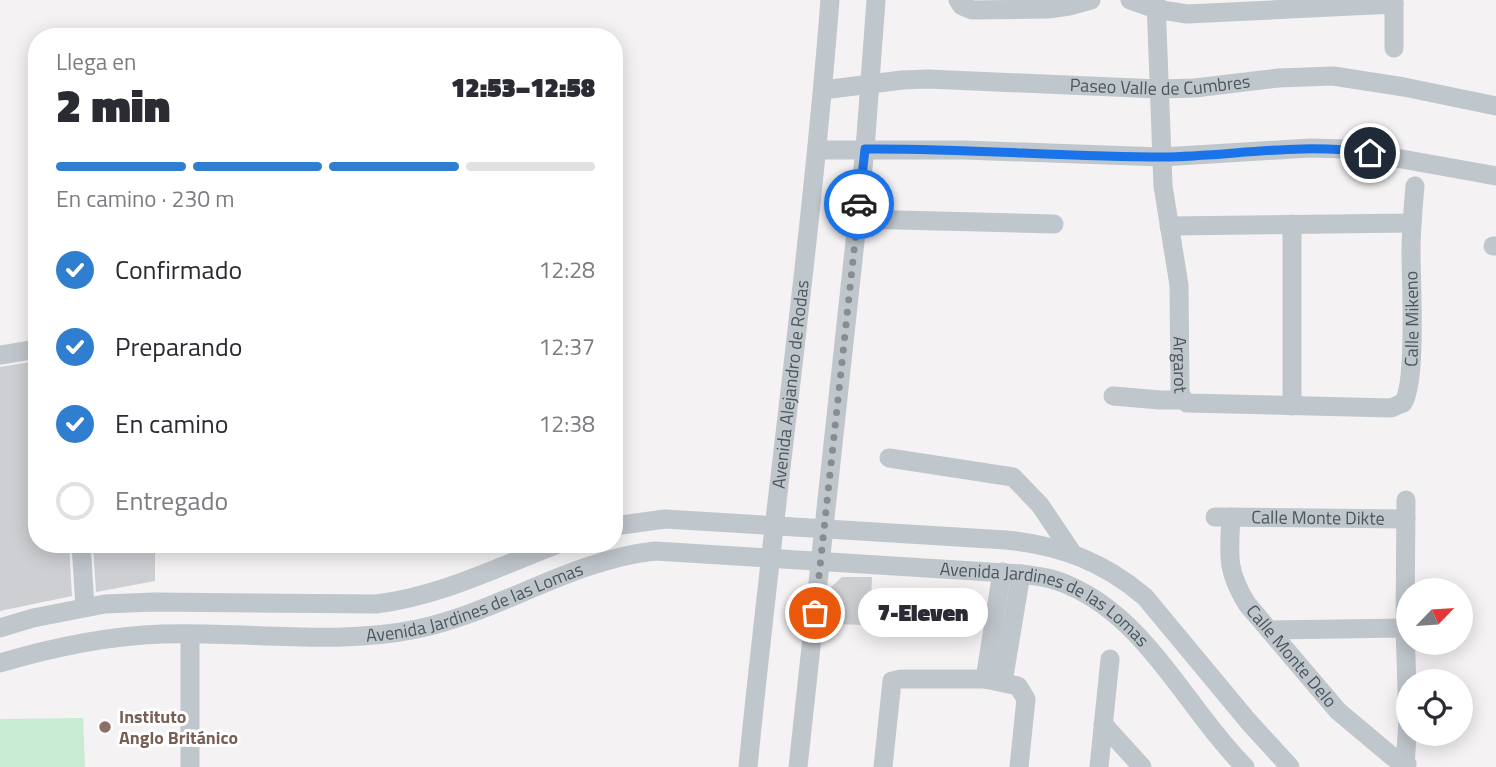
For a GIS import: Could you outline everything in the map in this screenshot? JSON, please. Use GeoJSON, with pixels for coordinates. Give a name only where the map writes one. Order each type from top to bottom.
{"type":"FeatureCollection","features":[{"type":"Feature","properties":{"kind":"street","name":"Avenida Alejandro de Rodas"},"geometry":{"type":"LineString","coordinates":[[748,767],[769,558],[817,150],[830,0]]}},
{"type":"Feature","properties":{"kind":"street"},"geometry":{"type":"LineString","coordinates":[[798,767],[858,219],[876,0]]}},
{"type":"Feature","properties":{"kind":"street"},"geometry":{"type":"LineString","coordinates":[[960,3],[972,10],[1091,0]]}},
{"type":"Feature","properties":{"kind":"street"},"geometry":{"type":"LineString","coordinates":[[1130,0],[1156,4],[1187,14],[1266,5],[1394,2],[1394,48]]}},
{"type":"Feature","properties":{"kind":"street","name":"Argarot"},"geometry":{"type":"LineString","coordinates":[[1156,4],[1162,157],[1169,226],[1179,285],[1180,389],[1184,400],[1191,404],[1395,408]]}},
{"type":"Feature","properties":{"kind":"street","name":"Paseo Valle de Cumbres"},"geometry":{"type":"LineString","coordinates":[[823,90],[928,79],[1159,89],[1195,88],[1278,78],[1333,76],[1496,106]]}},
{"type":"Feature","properties":{"kind":"street"},"geometry":{"type":"LineString","coordinates":[[817,150],[965,149],[1162,157],[1310,148],[1346,149],[1496,176]]}},
{"type":"Feature","properties":{"kind":"street","name":"Calle Mikeno"},"geometry":{"type":"LineString","coordinates":[[1395,408],[1406,401],[1409,387],[1415,187]]}},
{"type":"Feature","properties":{"kind":"street"},"geometry":{"type":"LineString","coordinates":[[858,219],[1054,224]]}},
{"type":"Feature","properties":{"kind":"street"},"geometry":{"type":"LineString","coordinates":[[1169,226],[1412,223]]}},
{"type":"Feature","properties":{"kind":"street"},"geometry":{"type":"LineString","coordinates":[[1292,224],[1292,406]]}},
{"type":"Feature","properties":{"kind":"street"},"geometry":{"type":"LineString","coordinates":[[0,355],[28,350]]}},
{"type":"Feature","properties":{"kind":"street"},"geometry":{"type":"LineString","coordinates":[[1113,396],[1184,400]]}},
{"type":"Feature","properties":{"kind":"street"},"geometry":{"type":"LineString","coordinates":[[889,458],[1013,477],[1040,505],[1073,554]]}},
{"type":"Feature","properties":{"kind":"street","name":"Calle Monte Dikte"},"geometry":{"type":"LineString","coordinates":[[1223,517],[1406,509],[1405,578]]}},
{"type":"Feature","properties":{"kind":"street","name":"Calle Monte Delo"},"geometry":{"type":"LineString","coordinates":[[1223,517],[1233,580],[1247,604],[1338,711],[1400,761]]}},
{"type":"Feature","properties":{"kind":"street","name":"Avenida Jardines de las Lomas"},"geometry":{"type":"LineString","coordinates":[[623,525],[665,519],[774,525],[1034,543],[1073,554],[1111,571],[1145,597],[1248,721],[1290,767]]}},
{"type":"Feature","properties":{"kind":"street","name":"Avenida Jardines de las Lomas"},"geometry":{"type":"LineString","coordinates":[[0,663],[59,646],[88,641],[190,634],[360,635],[417,629],[471,614],[597,564],[634,554],[675,551],[1011,573],[1049,578],[1067,584],[1090,596],[1122,621],[1149,649],[1245,767]]}},
{"type":"Feature","properties":{"kind":"street"},"geometry":{"type":"LineString","coordinates":[[82,553],[85,607]]}},
{"type":"Feature","properties":{"kind":"street","name":"Avenida Jardines de las Lomas"},"geometry":{"type":"LineString","coordinates":[[0,628],[85,607],[154,602],[376,604],[407,600],[468,581],[536,553]]}},
{"type":"Feature","properties":{"kind":"street"},"geometry":{"type":"LineString","coordinates":[[994,680],[1011,573]]}},
{"type":"Feature","properties":{"kind":"street"},"geometry":{"type":"LineString","coordinates":[[1122,621],[1145,597]]}},
{"type":"Feature","properties":{"kind":"street"},"geometry":{"type":"LineString","coordinates":[[1269,631],[1396,628]]}},
{"type":"Feature","properties":{"kind":"street"},"geometry":{"type":"LineString","coordinates":[[190,634],[190,767]]}},
{"type":"Feature","properties":{"kind":"street"},"geometry":{"type":"LineString","coordinates":[[1400,761],[1408,720],[1406,655]]}},
{"type":"Feature","properties":{"kind":"street"},"geometry":{"type":"LineString","coordinates":[[1098,767],[1110,659]]}},
{"type":"Feature","properties":{"kind":"street"},"geometry":{"type":"LineString","coordinates":[[883,767],[892,681],[901,679],[994,680],[1018,686],[1026,699],[1019,767]]}},
{"type":"Feature","properties":{"kind":"street"},"geometry":{"type":"LineString","coordinates":[[1103,724],[1142,767]]}},
{"type":"Feature","properties":{"kind":"green space"},"geometry":{"type":"Polygon","coordinates":[[[83,718],[85,767],[0,767],[0,719],[83,718]]]}},
{"type":"Feature","properties":{"kind":"building"},"geometry":{"type":"Polygon","coordinates":[[[28,362],[28,553],[70,553],[72,596],[0,611],[0,367],[28,362]]]}},
{"type":"Feature","properties":{"kind":"building"},"geometry":{"type":"Polygon","coordinates":[[[94,553],[155,553],[155,581],[96,592],[94,553]]]}},
{"type":"Feature","properties":{"kind":"building"},"geometry":{"type":"Polygon","coordinates":[[[842,577],[872,577],[870,625],[827,624],[831,587],[842,577]]]}},
{"type":"Feature","properties":{"kind":"way so far"},"geometry":{"type":"LineString","coordinates":[[815,613],[859,204]]}},
{"type":"Feature","properties":{"kind":"place","name":"7-Eleven"},"geometry":{"type":"Point","coordinates":[815,613]}},
{"type":"Feature","properties":{"kind":"place","name":"Instituto Anglo Británico"},"geometry":{"type":"Point","coordinates":[105,727]}},
{"type":"Feature","properties":{"kind":"route"},"geometry":{"type":"LineString","coordinates":[[859,204],[865,149],[965,149],[1162,157],[1310,148],[1370,153]]}}]}
